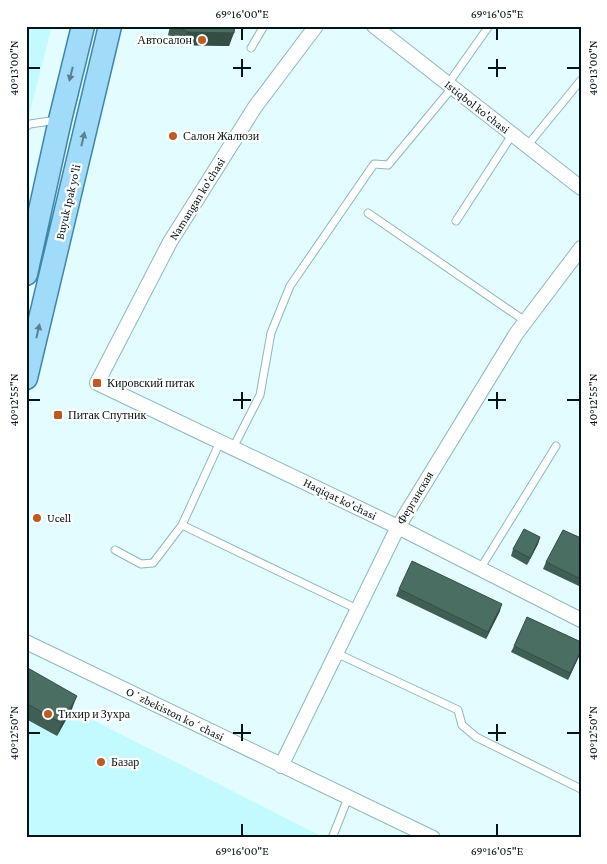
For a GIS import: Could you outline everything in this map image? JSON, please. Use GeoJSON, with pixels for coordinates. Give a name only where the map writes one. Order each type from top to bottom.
{"type":"FeatureCollection","features":[{"type":"Feature","properties":{"kind":"main road","name":"Buyuk Ipak yo'li"},"geometry":{"type":"LineString","coordinates":[[26,274],[83,26]]}},
{"type":"Feature","properties":{"kind":"main road","name":"Buyuk Ipak yo'li"},"geometry":{"type":"LineString","coordinates":[[26,378],[110,26]]}},
{"type":"Feature","properties":{"kind":"street","name":"Namangan ko'chasi"},"geometry":{"type":"LineString","coordinates":[[97,383],[170,242],[254,107],[316,26]]}},
{"type":"Feature","properties":{"kind":"street","name":"Istiqbol ko'chasi"},"geometry":{"type":"LineString","coordinates":[[374,26],[581,188]]}},
{"type":"Feature","properties":{"kind":"street","name":"Ферганская"},"geometry":{"type":"LineString","coordinates":[[281,766],[398,527],[516,334],[581,248]]}},
{"type":"Feature","properties":{"kind":"street","name":"Haqiqat ko'chasi"},"geometry":{"type":"LineString","coordinates":[[97,383],[398,527],[581,620]]}},
{"type":"Feature","properties":{"kind":"street","name":"Oʻzbekiston koʻchasi"},"geometry":{"type":"LineString","coordinates":[[26,642],[425,836]]}},
{"type":"Feature","properties":{"kind":"lane"},"geometry":{"type":"LineString","coordinates":[[251,48],[264,26]]}},
{"type":"Feature","properties":{"kind":"lane"},"geometry":{"type":"LineString","coordinates":[[115,550],[141,564],[153,564],[182,525],[227,445],[260,394],[270,333],[290,286],[374,164],[388,165],[450,86],[489,26]]}},
{"type":"Feature","properties":{"kind":"lane"},"geometry":{"type":"LineString","coordinates":[[527,146],[581,80]]}},
{"type":"Feature","properties":{"kind":"lane"},"geometry":{"type":"LineString","coordinates":[[26,127],[30,124],[60,120]]}},
{"type":"Feature","properties":{"kind":"lane"},"geometry":{"type":"LineString","coordinates":[[456,221],[512,135]]}},
{"type":"Feature","properties":{"kind":"lane"},"geometry":{"type":"LineString","coordinates":[[368,213],[526,321]]}},
{"type":"Feature","properties":{"kind":"lane"},"geometry":{"type":"LineString","coordinates":[[480,569],[556,446]]}},
{"type":"Feature","properties":{"kind":"lane"},"geometry":{"type":"LineString","coordinates":[[182,525],[357,609]]}},
{"type":"Feature","properties":{"kind":"lane"},"geometry":{"type":"LineString","coordinates":[[336,652],[458,710],[462,725],[476,737],[581,789]]}},
{"type":"Feature","properties":{"kind":"lane"},"geometry":{"type":"LineString","coordinates":[[332,838],[348,798]]}},
{"type":"Feature","properties":{"kind":"shaded area"},"geometry":{"type":"Polygon","coordinates":[[[26,26],[52,26],[26,127],[26,26]]]}},
{"type":"Feature","properties":{"kind":"shaded area","name":"Базар"},"geometry":{"type":"Polygon","coordinates":[[[26,686],[325,838],[26,838],[26,686]]]}},
{"type":"Feature","properties":{"kind":"building"},"geometry":{"type":"Polygon","coordinates":[[[179,26],[235,26],[234,33],[187,32],[179,26]]]}},
{"type":"Feature","properties":{"kind":"building"},"geometry":{"type":"Polygon","coordinates":[[[524,529],[540,537],[530,558],[513,549],[524,529]]]}},
{"type":"Feature","properties":{"kind":"building"},"geometry":{"type":"Polygon","coordinates":[[[563,530],[581,538],[581,579],[546,562],[563,530]]]}},
{"type":"Feature","properties":{"kind":"building"},"geometry":{"type":"Polygon","coordinates":[[[412,561],[502,604],[488,632],[399,589],[412,561]]]}},
{"type":"Feature","properties":{"kind":"building"},"geometry":{"type":"Polygon","coordinates":[[[527,617],[581,642],[581,651],[570,673],[514,646],[527,617]]]}},
{"type":"Feature","properties":{"kind":"building"},"geometry":{"type":"Polygon","coordinates":[[[26,667],[77,696],[61,723],[26,703],[26,667]]]}},
{"type":"Feature","properties":{"kind":"place","name":"Автосалон"},"geometry":{"type":"Point","coordinates":[202,40]}},
{"type":"Feature","properties":{"kind":"place","name":"Салон Жалюзи"},"geometry":{"type":"Point","coordinates":[173,136]}},
{"type":"Feature","properties":{"kind":"place","name":"Кировский питак"},"geometry":{"type":"Point","coordinates":[97,383]}},
{"type":"Feature","properties":{"kind":"place","name":"Питак Спутник"},"geometry":{"type":"Point","coordinates":[58,415]}},
{"type":"Feature","properties":{"kind":"place","name":"Ucell"},"geometry":{"type":"Point","coordinates":[37,518]}},
{"type":"Feature","properties":{"kind":"place","name":"Тихир и Зухра"},"geometry":{"type":"Point","coordinates":[48,714]}},
{"type":"Feature","properties":{"kind":"place","name":"Базар"},"geometry":{"type":"Point","coordinates":[101,762]}}]}
